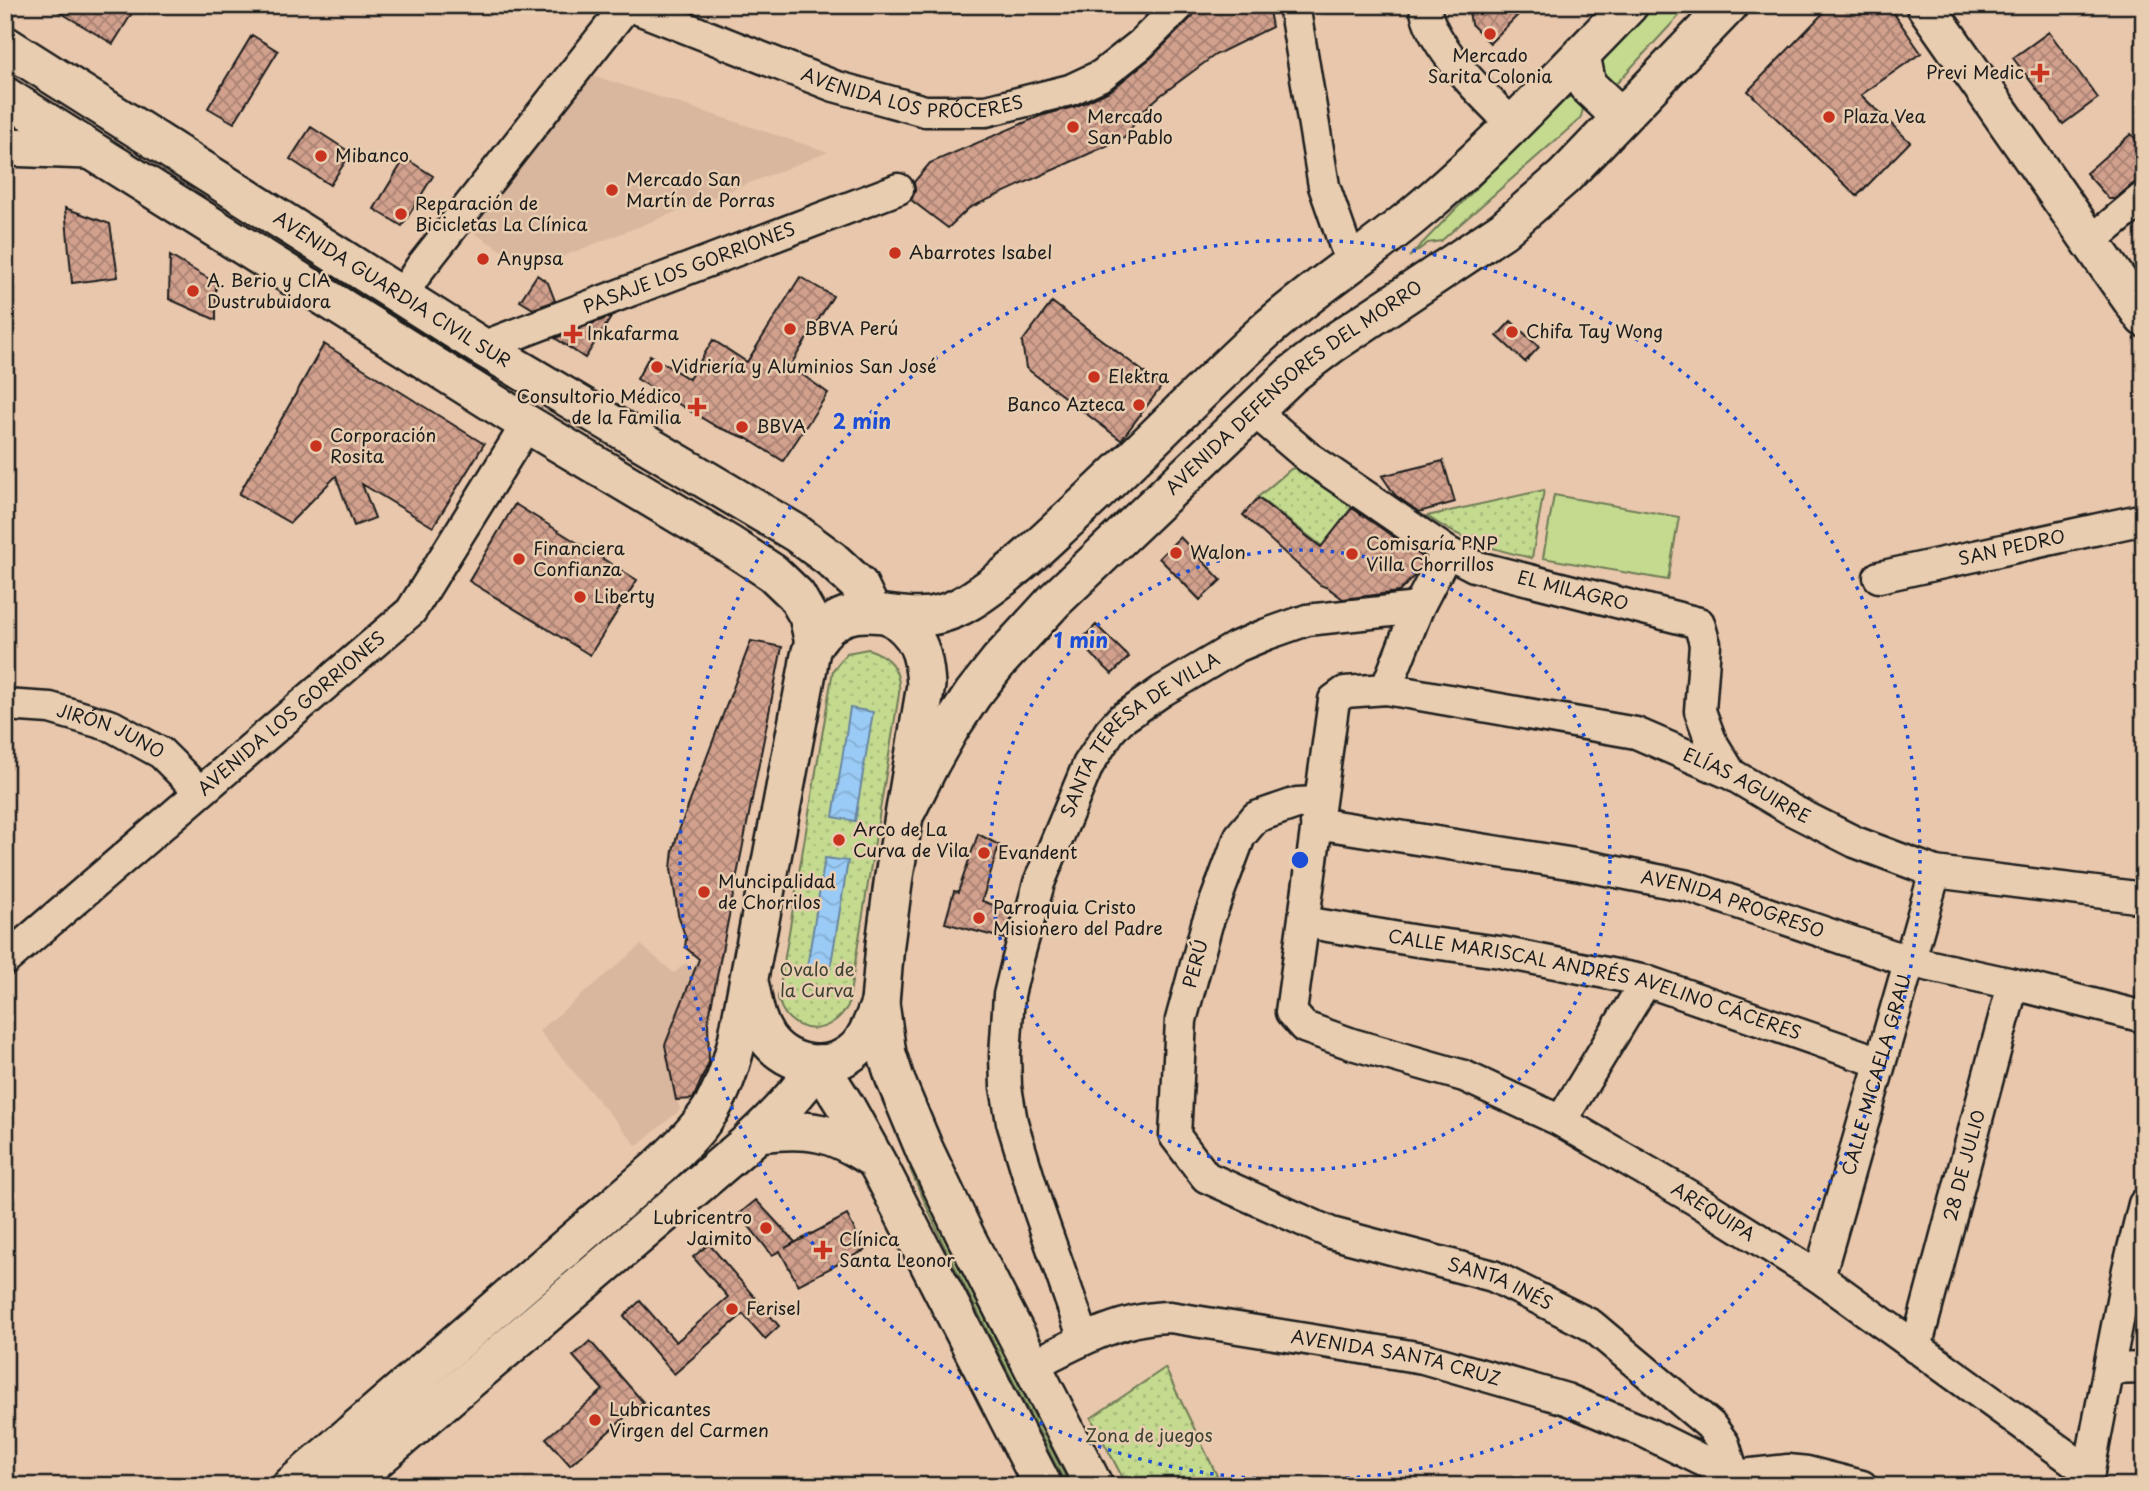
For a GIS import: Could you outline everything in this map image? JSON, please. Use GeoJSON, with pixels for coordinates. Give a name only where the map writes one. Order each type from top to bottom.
{"type":"FeatureCollection","features":[{"type":"Feature","properties":{"kind":"main road"},"geometry":{"type":"LineString","coordinates":[[814,643],[829,625],[845,615],[861,611],[921,617],[941,614],[998,582],[1097,494],[1266,331],[1433,198],[1514,125],[1629,5]]}},
{"type":"Feature","properties":{"kind":"main road","name":"AVENIDA DEFENSORES DEL MORRO"},"geometry":{"type":"LineString","coordinates":[[907,810],[951,727],[973,694],[1055,600],[1291,375],[1332,344],[1503,230],[1564,177],[1728,5]]}},
{"type":"Feature","properties":{"kind":"main road"},"geometry":{"type":"LineString","coordinates":[[1925,5],[2144,318]]}},
{"type":"Feature","properties":{"kind":"main road","name":"AVENIDA GUARDIA CIVIL SUR"},"geometry":{"type":"LineString","coordinates":[[5,45],[482,347],[796,533],[831,559],[859,585],[880,614]]}},
{"type":"Feature","properties":{"kind":"main road"},"geometry":{"type":"LineString","coordinates":[[1581,55],[1587,85],[1621,117]]}},
{"type":"Feature","properties":{"kind":"main road"},"geometry":{"type":"LineString","coordinates":[[5,96],[527,424],[773,573],[796,595],[808,616],[814,643],[737,1041],[729,1073],[718,1100],[702,1125],[659,1167],[291,1486]]}},
{"type":"Feature","properties":{"kind":"main road"},"geometry":{"type":"LineString","coordinates":[[5,147],[92,150]]}},
{"type":"Feature","properties":{"kind":"main road","name":"AVENIDA DEFENSORES DEL MORRO"},"geometry":{"type":"LineString","coordinates":[[880,614],[899,621],[914,638],[924,659],[926,685],[894,876],[880,1003],[887,1054],[925,1151],[966,1237],[1094,1486]]}},
{"type":"Feature","properties":{"kind":"main road"},"geometry":{"type":"LineString","coordinates":[[748,978],[757,1021],[768,1038],[783,1054],[800,1062],[819,1065],[846,1107],[1044,1486]]}},
{"type":"Feature","properties":{"kind":"main road","name":"AVENIDA DEFENSORES DEL MORRO"},"geometry":{"type":"LineString","coordinates":[[819,1065],[834,1062],[859,1046],[869,1031],[880,1003]]}},
{"type":"Feature","properties":{"kind":"main road"},"geometry":{"type":"LineString","coordinates":[[345,1486],[759,1133],[800,1091],[819,1065]]}},
{"type":"Feature","properties":{"kind":"main road"},"geometry":{"type":"LineString","coordinates":[[759,1133],[791,1129],[822,1132],[850,1143],[875,1160]]}},
{"type":"Feature","properties":{"kind":"street","name":"AVENIDA LOS PRÓCERES"},"geometry":{"type":"LineString","coordinates":[[627,5],[834,86],[925,111],[986,111],[1070,90],[1102,75],[1140,46],[1180,5]]}},
{"type":"Feature","properties":{"kind":"street"},"geometry":{"type":"LineString","coordinates":[[402,296],[420,268],[627,5]]}},
{"type":"Feature","properties":{"kind":"street"},"geometry":{"type":"LineString","coordinates":[[1294,5],[1325,186],[1351,263]]}},
{"type":"Feature","properties":{"kind":"street"},"geometry":{"type":"LineString","coordinates":[[1426,5],[1426,19],[1461,72],[1514,125]]}},
{"type":"Feature","properties":{"kind":"street","name":"PASAJE LOS GORRIONES"},"geometry":{"type":"LineString","coordinates":[[482,347],[898,189]]}},
{"type":"Feature","properties":{"kind":"street"},"geometry":{"type":"LineString","coordinates":[[2090,242],[2144,197]]}},
{"type":"Feature","properties":{"kind":"street","name":"EL MILAGRO"},"geometry":{"type":"LineString","coordinates":[[1253,410],[1308,457],[1447,552],[1474,566],[1699,623],[1705,644],[1700,711],[1711,740],[1731,774]]}},
{"type":"Feature","properties":{"kind":"street","name":"AVENIDA LOS GORRIONES"},"geometry":{"type":"LineString","coordinates":[[5,960],[411,611],[527,424]]}},
{"type":"Feature","properties":{"kind":"street","name":"SAN PEDRO"},"geometry":{"type":"LineString","coordinates":[[1879,576],[2144,519]]}},
{"type":"Feature","properties":{"kind":"street"},"geometry":{"type":"LineString","coordinates":[[1386,689],[1418,608],[1447,552]]}},
{"type":"Feature","properties":{"kind":"street","name":"SANTA TERESA DE VILLA"},"geometry":{"type":"LineString","coordinates":[[1084,1339],[1038,1209],[1012,1122],[1006,1087],[1005,1055],[1009,995],[1017,962],[1040,883],[1088,765],[1120,720],[1162,691],[1236,647],[1307,620],[1418,608]]}},
{"type":"Feature","properties":{"kind":"street","name":"ELÍAS AGUIRRE"},"geometry":{"type":"LineString","coordinates":[[1317,813],[1334,700],[1345,692],[1386,689],[1636,733],[1731,774],[1790,809],[1855,842],[1935,872],[2144,898]]}},
{"type":"Feature","properties":{"kind":"street","name":"JIRÓN JUNO"},"geometry":{"type":"LineString","coordinates":[[5,705],[50,708],[112,726],[161,753],[200,792]]}},
{"type":"Feature","properties":{"kind":"street","name":"PERÚ"},"geometry":{"type":"LineString","coordinates":[[1206,1177],[1175,1136],[1181,1020],[1206,924],[1240,836],[1256,817],[1297,803],[1317,813]]}},
{"type":"Feature","properties":{"kind":"street"},"geometry":{"type":"LineString","coordinates":[[1304,922],[1317,813]]}},
{"type":"Feature","properties":{"kind":"street","name":"AVENIDA PROGRESO"},"geometry":{"type":"LineString","coordinates":[[1317,813],[1688,886],[1908,961],[2144,1017]]}},
{"type":"Feature","properties":{"kind":"street","name":"CALLE MICAELA GRAU"},"geometry":{"type":"LineString","coordinates":[[1819,1277],[1935,872]]}},
{"type":"Feature","properties":{"kind":"street","name":"CALLE MARISCAL ANDRÉS AVELINO CÁCERES"},"geometry":{"type":"LineString","coordinates":[[1304,922],[1500,952],[1646,981],[1880,1062]]}},
{"type":"Feature","properties":{"kind":"street","name":"AREQUIPA"},"geometry":{"type":"LineString","coordinates":[[1304,922],[1291,1012],[1304,1027],[1352,1044],[1464,1076],[1562,1121],[1819,1277],[2087,1479]]}},
{"type":"Feature","properties":{"kind":"street"},"geometry":{"type":"LineString","coordinates":[[1562,1121],[1646,981]]}},
{"type":"Feature","properties":{"kind":"street","name":"28 DE JULIO"},"geometry":{"type":"LineString","coordinates":[[1916,1348],[2013,984]]}},
{"type":"Feature","properties":{"kind":"street","name":"SANTA INÉS"},"geometry":{"type":"LineString","coordinates":[[1206,1177],[1331,1233],[1493,1276],[1591,1325],[1710,1425],[1724,1444],[1741,1481]]}},
{"type":"Feature","properties":{"kind":"street"},"geometry":{"type":"LineString","coordinates":[[2087,1479],[2110,1369],[2136,1268],[2144,1204]]}},
{"type":"Feature","properties":{"kind":"street","name":"AVENIDA SANTA CRUZ"},"geometry":{"type":"LineString","coordinates":[[1033,1365],[1084,1339],[1128,1322],[1150,1317],[1170,1317],[1423,1358],[1566,1399],[1645,1432],[1741,1481]]}},
{"type":"Feature","properties":{"kind":"street"},"geometry":{"type":"LineString","coordinates":[[2110,1369],[2144,1368]]}},
{"type":"Feature","properties":{"kind":"street"},"geometry":{"type":"LineString","coordinates":[[1741,1481],[1788,1470],[1862,1486]]}},
{"type":"Feature","properties":{"kind":"shaded area","name":"Mercado San Martín de Porras"},"geometry":{"type":"Polygon","coordinates":[[[573,69],[828,152],[531,269],[466,228],[573,69]]]}},
{"type":"Feature","properties":{"kind":"shaded area"},"geometry":{"type":"Polygon","coordinates":[[[641,945],[674,973],[686,963],[697,973],[664,1049],[680,1110],[637,1146],[539,1031],[641,945]]]}},
{"type":"Feature","properties":{"kind":"green space"},"geometry":{"type":"Polygon","coordinates":[[[1656,5],[1689,5],[1617,83],[1610,81],[1599,64],[1656,5]]]}},
{"type":"Feature","properties":{"kind":"green space"},"geometry":{"type":"Polygon","coordinates":[[[1572,96],[1580,97],[1583,103],[1580,119],[1441,241],[1428,243],[1409,257],[1562,100],[1572,96]]]}},
{"type":"Feature","properties":{"kind":"green space"},"geometry":{"type":"Polygon","coordinates":[[[1302,466],[1355,503],[1322,546],[1258,497],[1291,469],[1302,466]]]}},
{"type":"Feature","properties":{"kind":"green space"},"geometry":{"type":"Polygon","coordinates":[[[1544,490],[1532,558],[1477,543],[1427,516],[1544,490]]]}},
{"type":"Feature","properties":{"kind":"green space"},"geometry":{"type":"Polygon","coordinates":[[[1554,495],[1679,517],[1668,580],[1543,558],[1554,495]]]}},
{"type":"Feature","properties":{"kind":"green space","name":"Ovalo de la Curva"},"geometry":{"type":"Polygon","coordinates":[[[868,649],[893,665],[898,678],[899,694],[848,1006],[840,1017],[824,1027],[807,1028],[786,1015],[778,998],[833,670],[847,653],[868,649]]]}},
{"type":"Feature","properties":{"kind":"green space"},"geometry":{"type":"Polygon","coordinates":[[[913,1168],[941,1232],[1070,1486],[1067,1486],[943,1243],[910,1169],[913,1168]]]}},
{"type":"Feature","properties":{"kind":"green space","name":"Zona de juegos"},"geometry":{"type":"Polygon","coordinates":[[[1165,1368],[1222,1486],[1127,1486],[1091,1418],[1165,1368]]]}},
{"type":"Feature","properties":{"kind":"water"},"geometry":{"type":"Polygon","coordinates":[[[850,708],[873,712],[855,821],[833,817],[850,708]]]}},
{"type":"Feature","properties":{"kind":"water"},"geometry":{"type":"Polygon","coordinates":[[[825,858],[848,861],[830,970],[807,967],[825,858]]]}},
{"type":"Feature","properties":{"kind":"building"},"geometry":{"type":"Polygon","coordinates":[[[48,5],[137,5],[113,44],[48,5]]]}},
{"type":"Feature","properties":{"kind":"building","name":"Mercado San Pablo"},"geometry":{"type":"Polygon","coordinates":[[[1199,5],[1268,5],[1272,27],[1215,55],[1161,95],[1145,109],[1124,138],[969,208],[948,228],[911,200],[915,191],[914,182],[930,163],[1040,116],[1077,106],[1110,91],[1152,57],[1192,17],[1199,5]]]}},
{"type":"Feature","properties":{"kind":"building","name":"Mercado Sarita Colonia"},"geometry":{"type":"Polygon","coordinates":[[[1468,5],[1528,5],[1490,43],[1471,24],[1468,5]]]}},
{"type":"Feature","properties":{"kind":"building","name":"Plaza Vea"},"geometry":{"type":"Polygon","coordinates":[[[1831,5],[1888,5],[1921,53],[1861,95],[1910,142],[1857,196],[1748,91],[1831,5]]]}},
{"type":"Feature","properties":{"kind":"building"},"geometry":{"type":"Polygon","coordinates":[[[2049,32],[2098,98],[2063,124],[2013,58],[2049,32]]]}},
{"type":"Feature","properties":{"kind":"building"},"geometry":{"type":"Polygon","coordinates":[[[252,35],[278,51],[234,123],[208,108],[252,35]]]}},
{"type":"Feature","properties":{"kind":"building","name":"Mibanco"},"geometry":{"type":"Polygon","coordinates":[[[311,127],[351,153],[330,185],[290,159],[311,127]]]}},
{"type":"Feature","properties":{"kind":"building"},"geometry":{"type":"Polygon","coordinates":[[[2131,134],[2144,148],[2144,180],[2133,184],[2115,199],[2109,199],[2086,173],[2131,134]]]}},
{"type":"Feature","properties":{"kind":"building"},"geometry":{"type":"Polygon","coordinates":[[[405,158],[433,176],[402,226],[374,209],[405,158]]]}},
{"type":"Feature","properties":{"kind":"building"},"geometry":{"type":"Polygon","coordinates":[[[65,208],[110,224],[118,277],[72,283],[65,208]]]}},
{"type":"Feature","properties":{"kind":"building","name":"A. Berio y CIA Dustrubuidora"},"geometry":{"type":"Polygon","coordinates":[[[170,256],[216,283],[216,320],[169,299],[170,256]]]}},
{"type":"Feature","properties":{"kind":"building"},"geometry":{"type":"Polygon","coordinates":[[[537,275],[548,283],[555,301],[533,309],[520,301],[537,275]]]}},
{"type":"Feature","properties":{"kind":"building"},"geometry":{"type":"Polygon","coordinates":[[[800,277],[833,296],[790,366],[828,393],[783,461],[746,438],[717,427],[637,379],[650,355],[689,379],[713,340],[747,362],[800,277]]]}},
{"type":"Feature","properties":{"kind":"building","name":"Elektra"},"geometry":{"type":"Polygon","coordinates":[[[1052,302],[1162,386],[1121,440],[1026,368],[1022,342],[1052,302]]]}},
{"type":"Feature","properties":{"kind":"building"},"geometry":{"type":"Polygon","coordinates":[[[612,316],[585,358],[555,338],[612,316]]]}},
{"type":"Feature","properties":{"kind":"building"},"geometry":{"type":"Polygon","coordinates":[[[1511,321],[1539,347],[1525,362],[1497,336],[1511,321]]]}},
{"type":"Feature","properties":{"kind":"building"},"geometry":{"type":"Polygon","coordinates":[[[324,344],[484,444],[433,527],[362,484],[375,518],[354,526],[336,476],[290,523],[239,494],[324,344]]]}},
{"type":"Feature","properties":{"kind":"building"},"geometry":{"type":"Polygon","coordinates":[[[1443,461],[1455,502],[1419,512],[1395,495],[1382,476],[1443,461]]]}},
{"type":"Feature","properties":{"kind":"building","name":"Comisaría PNP Villa Chorrillos"},"geometry":{"type":"Polygon","coordinates":[[[1258,498],[1321,547],[1352,508],[1424,558],[1417,573],[1399,592],[1343,599],[1320,585],[1243,515],[1258,498]]]}},
{"type":"Feature","properties":{"kind":"building"},"geometry":{"type":"Polygon","coordinates":[[[515,504],[637,580],[590,655],[469,581],[515,504]]]}},
{"type":"Feature","properties":{"kind":"building"},"geometry":{"type":"Polygon","coordinates":[[[1180,537],[1221,580],[1200,600],[1159,558],[1180,537]]]}},
{"type":"Feature","properties":{"kind":"building"},"geometry":{"type":"Polygon","coordinates":[[[1096,625],[1129,657],[1112,674],[1079,642],[1096,625]]]}},
{"type":"Feature","properties":{"kind":"building","name":"Muncipalidad de Chorrilos"},"geometry":{"type":"Polygon","coordinates":[[[751,641],[782,647],[708,1022],[709,1062],[693,1099],[676,1100],[665,1045],[699,959],[685,947],[686,939],[678,914],[671,869],[673,850],[751,641]]]}},
{"type":"Feature","properties":{"kind":"building"},"geometry":{"type":"Polygon","coordinates":[[[978,834],[999,845],[982,901],[1013,912],[1005,939],[945,923],[954,891],[958,892],[978,834]]]}},
{"type":"Feature","properties":{"kind":"building","name":"Clínica Santa Leonor"},"geometry":{"type":"Polygon","coordinates":[[[756,1200],[795,1242],[785,1248],[847,1215],[865,1250],[798,1285],[780,1251],[772,1255],[739,1214],[756,1200]]]}},
{"type":"Feature","properties":{"kind":"building","name":"Ferisel"},"geometry":{"type":"Polygon","coordinates":[[[709,1244],[779,1326],[765,1339],[743,1314],[674,1374],[624,1316],[640,1301],[676,1342],[728,1297],[693,1257],[709,1244]]]}},
{"type":"Feature","properties":{"kind":"building","name":"Lubricantes Virgen del Carmen"},"geometry":{"type":"Polygon","coordinates":[[[590,1341],[643,1402],[570,1465],[546,1438],[603,1390],[573,1356],[590,1341]]]}},
{"type":"Feature","properties":{"kind":"place","name":"Mercado Sarita Colonia"},"geometry":{"type":"Point","coordinates":[1490,34]}},
{"type":"Feature","properties":{"kind":"place","name":"Previ Medic"},"geometry":{"type":"Point","coordinates":[2040,73]}},
{"type":"Feature","properties":{"kind":"place","name":"Plaza Vea"},"geometry":{"type":"Point","coordinates":[1829,117]}},
{"type":"Feature","properties":{"kind":"place","name":"Mercado San Pablo"},"geometry":{"type":"Point","coordinates":[1073,127]}},
{"type":"Feature","properties":{"kind":"place","name":"Mibanco"},"geometry":{"type":"Point","coordinates":[321,156]}},
{"type":"Feature","properties":{"kind":"place","name":"Mercado San Martín de Porras"},"geometry":{"type":"Point","coordinates":[612,190]}},
{"type":"Feature","properties":{"kind":"place","name":"Reparación de Bicicletas La Clínica"},"geometry":{"type":"Point","coordinates":[401,214]}},
{"type":"Feature","properties":{"kind":"place","name":"Abarrotes Isabel"},"geometry":{"type":"Point","coordinates":[895,253]}},
{"type":"Feature","properties":{"kind":"place","name":"Anypsa"},"geometry":{"type":"Point","coordinates":[483,259]}},
{"type":"Feature","properties":{"kind":"place","name":"A. Berio y CIA Dustrubuidora"},"geometry":{"type":"Point","coordinates":[193,291]}},
{"type":"Feature","properties":{"kind":"place","name":"BBVA Perú"},"geometry":{"type":"Point","coordinates":[790,329]}},
{"type":"Feature","properties":{"kind":"place","name":"Chifa Tay Wong"},"geometry":{"type":"Point","coordinates":[1512,332]}},
{"type":"Feature","properties":{"kind":"place","name":"Inkafarma"},"geometry":{"type":"Point","coordinates":[573,334]}},
{"type":"Feature","properties":{"kind":"place","name":"Vidriería y Aluminios San José"},"geometry":{"type":"Point","coordinates":[657,367]}},
{"type":"Feature","properties":{"kind":"place","name":"Elektra"},"geometry":{"type":"Point","coordinates":[1094,377]}},
{"type":"Feature","properties":{"kind":"place","name":"Banco Azteca"},"geometry":{"type":"Point","coordinates":[1139,405]}},
{"type":"Feature","properties":{"kind":"place","name":"Consultorio Médico de la Familia"},"geometry":{"type":"Point","coordinates":[697,407]}},
{"type":"Feature","properties":{"kind":"place","name":"BBVA"},"geometry":{"type":"Point","coordinates":[742,427]}},
{"type":"Feature","properties":{"kind":"place","name":"Corporación Rosita"},"geometry":{"type":"Point","coordinates":[316,446]}},
{"type":"Feature","properties":{"kind":"place","name":"Walon"},"geometry":{"type":"Point","coordinates":[1176,553]}},
{"type":"Feature","properties":{"kind":"place","name":"Comisaría PNP Villa Chorrillos"},"geometry":{"type":"Point","coordinates":[1352,554]}},
{"type":"Feature","properties":{"kind":"place","name":"Financiera Confianza"},"geometry":{"type":"Point","coordinates":[519,559]}},
{"type":"Feature","properties":{"kind":"place","name":"Liberty"},"geometry":{"type":"Point","coordinates":[580,597]}},
{"type":"Feature","properties":{"kind":"place","name":"Arco de La Curva de Vila"},"geometry":{"type":"Point","coordinates":[839,840]}},
{"type":"Feature","properties":{"kind":"place","name":"Evandent"},"geometry":{"type":"Point","coordinates":[984,853]}},
{"type":"Feature","properties":{"kind":"place","name":"Muncipalidad de Chorrilos"},"geometry":{"type":"Point","coordinates":[704,892]}},
{"type":"Feature","properties":{"kind":"place","name":"Parroquia Cristo Misionero del Padre"},"geometry":{"type":"Point","coordinates":[979,918]}},
{"type":"Feature","properties":{"kind":"place","name":"Lubricentro Jaimito"},"geometry":{"type":"Point","coordinates":[766,1228]}},
{"type":"Feature","properties":{"kind":"place","name":"Clínica Santa Leonor"},"geometry":{"type":"Point","coordinates":[823,1250]}},
{"type":"Feature","properties":{"kind":"place","name":"Ferisel"},"geometry":{"type":"Point","coordinates":[732,1309]}},
{"type":"Feature","properties":{"kind":"place","name":"Lubricantes Virgen del Carmen"},"geometry":{"type":"Point","coordinates":[595,1420]}}]}
